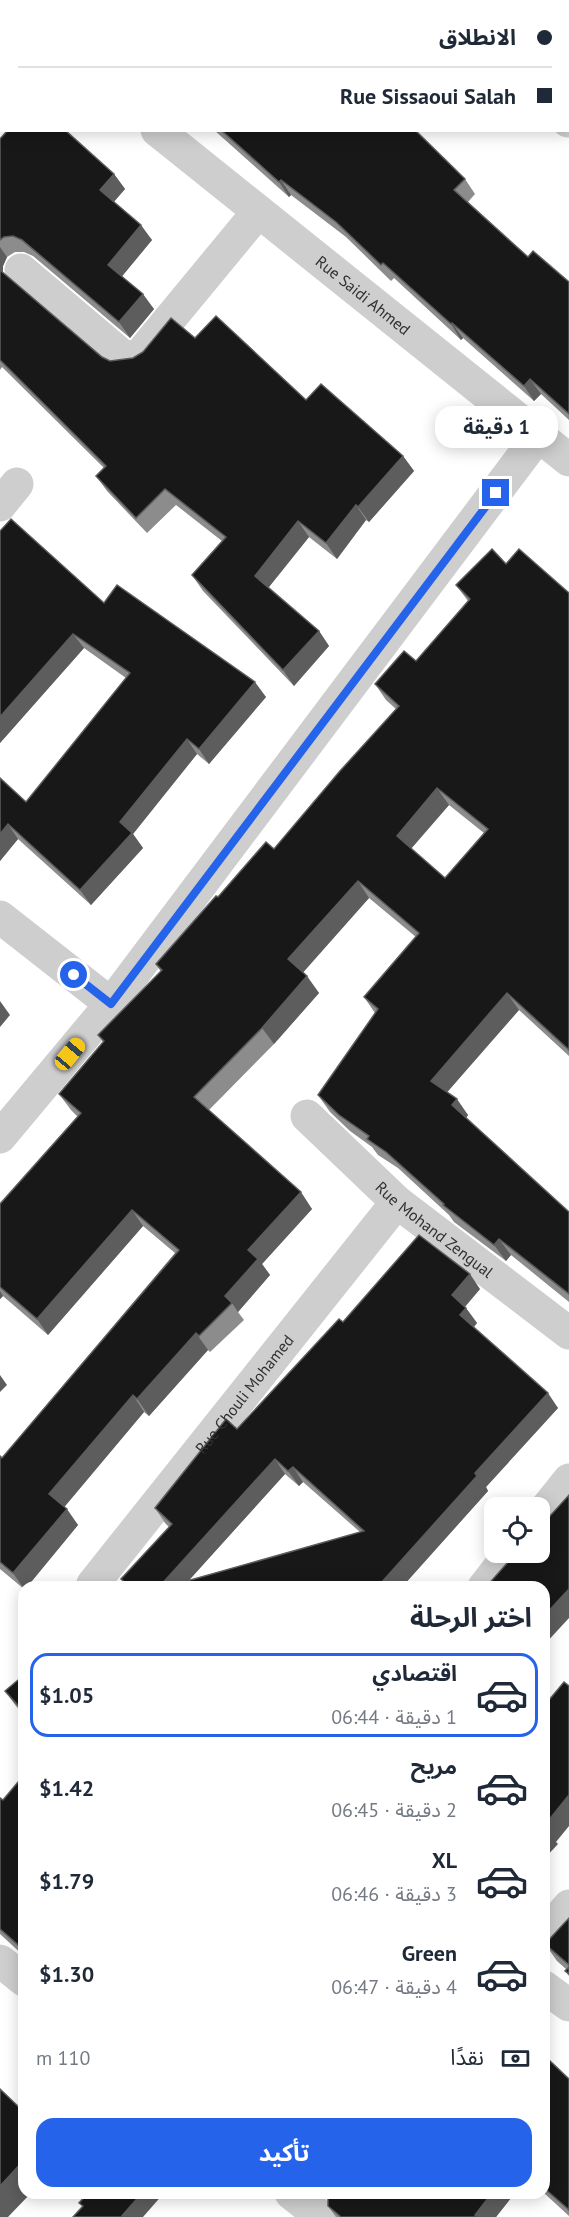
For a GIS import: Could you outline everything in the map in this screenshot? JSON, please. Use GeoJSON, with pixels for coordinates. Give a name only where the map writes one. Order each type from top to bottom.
{"type":"FeatureCollection","features":[{"type":"Feature","properties":{"kind":"street","name":"Rue Saidi Ahmed"},"geometry":{"type":"LineString","coordinates":[[159,132],[569,460]]}},
{"type":"Feature","properties":{"kind":"street"},"geometry":{"type":"LineString","coordinates":[[21,270],[125,358],[140,355],[258,212]]}},
{"type":"Feature","properties":{"kind":"street"},"geometry":{"type":"LineString","coordinates":[[0,1137],[111,1004],[538,436]]}},
{"type":"Feature","properties":{"kind":"street"},"geometry":{"type":"LineString","coordinates":[[0,917],[111,1004]]}},
{"type":"Feature","properties":{"kind":"street","name":"Rue Mohand Zengual"},"geometry":{"type":"LineString","coordinates":[[307,1116],[397,1202],[569,1333]]}},
{"type":"Feature","properties":{"kind":"street","name":"Rue Chouli Mohamed"},"geometry":{"type":"LineString","coordinates":[[98,1581],[397,1202]]}},
{"type":"Feature","properties":{"kind":"street"},"geometry":{"type":"LineString","coordinates":[[550,1504],[569,1480]]}},
{"type":"Feature","properties":{"kind":"street"},"geometry":{"type":"LineString","coordinates":[[488,1581],[502,1563]]}},
{"type":"Feature","properties":{"kind":"street"},"geometry":{"type":"LineString","coordinates":[[550,1928],[569,1906]]}},
{"type":"Feature","properties":{"kind":"street"},"geometry":{"type":"LineString","coordinates":[[0,1961],[18,1975]]}},
{"type":"Feature","properties":{"kind":"street"},"geometry":{"type":"LineString","coordinates":[[550,1991],[569,2005]]}},
{"type":"Feature","properties":{"kind":"street"},"geometry":{"type":"LineString","coordinates":[[298,2199],[321,2217]]}},
{"type":"Feature","properties":{"kind":"building"},"geometry":{"type":"Polygon","coordinates":[[[6,132],[67,132],[114,174],[100,190],[141,225],[108,265],[143,294],[119,322],[22,240],[13,236],[0,240],[0,139],[6,132]]]}},
{"type":"Feature","properties":{"kind":"building"},"geometry":{"type":"Polygon","coordinates":[[[223,132],[417,132],[465,179],[454,190],[528,257],[533,251],[569,282],[569,414],[530,379],[524,386],[383,263],[381,265],[336,222],[281,180],[279,182],[223,132]]]}},
{"type":"Feature","properties":{"kind":"building"},"geometry":{"type":"Polygon","coordinates":[[[0,270],[102,357],[110,361],[133,358],[143,352],[171,318],[195,338],[216,316],[306,400],[321,384],[403,456],[358,507],[356,505],[326,543],[298,521],[255,576],[319,631],[283,670],[192,575],[226,537],[165,489],[136,518],[96,476],[106,466],[0,360],[0,270]]]}},
{"type":"Feature","properties":{"kind":"building"},"geometry":{"type":"Polygon","coordinates":[[[11,519],[104,603],[117,585],[255,682],[199,749],[187,739],[120,822],[132,833],[80,890],[8,824],[0,834],[0,778],[26,802],[130,673],[73,634],[0,717],[0,531],[11,519]]]}},
{"type":"Feature","properties":{"kind":"building"},"geometry":{"type":"Polygon","coordinates":[[[492,549],[506,564],[519,549],[569,593],[569,1050],[507,993],[431,1081],[457,1099],[452,1105],[569,1212],[569,1294],[499,1239],[494,1245],[443,1205],[386,1152],[367,1139],[369,1136],[339,1115],[318,1095],[378,1009],[364,997],[419,933],[358,881],[288,959],[307,976],[262,1028],[194,1097],[301,1192],[248,1250],[258,1259],[225,1296],[232,1303],[199,1336],[196,1333],[137,1399],[133,1395],[49,1494],[67,1509],[13,1573],[0,1562],[0,1456],[2,1458],[179,1250],[132,1210],[37,1319],[0,1287],[0,1204],[81,1113],[59,1094],[104,1041],[98,1035],[162,970],[156,964],[216,896],[218,897],[266,842],[274,849],[399,706],[375,684],[404,651],[416,661],[470,599],[456,585],[492,549]],[[437,788],[397,836],[445,878],[488,829],[437,788]]]}},
{"type":"Feature","properties":{"kind":"building"},"geometry":{"type":"Polygon","coordinates":[[[419,1235],[470,1274],[452,1295],[466,1308],[460,1315],[548,1393],[475,1473],[477,1476],[383,1581],[187,1581],[364,1531],[293,1467],[288,1471],[275,1459],[164,1581],[123,1581],[121,1579],[172,1524],[155,1508],[226,1419],[237,1429],[339,1319],[343,1322],[419,1235]]]}},
{"type":"Feature","properties":{"kind":"building"},"geometry":{"type":"Polygon","coordinates":[[[569,1495],[569,1589],[550,1610],[550,1581],[491,1581],[507,1563],[550,1563],[550,1516],[569,1495]]]}},
{"type":"Feature","properties":{"kind":"building"},"geometry":{"type":"Polygon","coordinates":[[[18,1680],[18,1705],[5,1691],[18,1680]]]}},
{"type":"Feature","properties":{"kind":"building"},"geometry":{"type":"Polygon","coordinates":[[[564,1682],[569,1686],[569,1795],[550,1819],[550,1699],[564,1682]]]}},
{"type":"Feature","properties":{"kind":"building"},"geometry":{"type":"Polygon","coordinates":[[[18,1782],[18,1945],[0,1929],[0,1798],[3,1800],[18,1782]]]}},
{"type":"Feature","properties":{"kind":"building"},"geometry":{"type":"Polygon","coordinates":[[[569,1918],[569,1965],[550,1948],[550,1939],[569,1918]]]}},
{"type":"Feature","properties":{"kind":"building"},"geometry":{"type":"Polygon","coordinates":[[[550,2061],[569,2079],[569,2210],[550,2193],[550,2061]]]}},
{"type":"Feature","properties":{"kind":"building"},"geometry":{"type":"Polygon","coordinates":[[[0,2089],[18,2106],[18,2166],[0,2186],[0,2089]]]}},
{"type":"Feature","properties":{"kind":"building"},"geometry":{"type":"Polygon","coordinates":[[[83,2199],[137,2199],[121,2217],[73,2217],[83,2206],[79,2203],[83,2199]]]}},
{"type":"Feature","properties":{"kind":"building"},"geometry":{"type":"Polygon","coordinates":[[[328,2199],[487,2199],[475,2215],[478,2217],[341,2217],[328,2206],[328,2199]]]}},
{"type":"Feature","properties":{"kind":"route"},"geometry":{"type":"LineString","coordinates":[[74,975],[111,1004],[496,493]]}}]}
